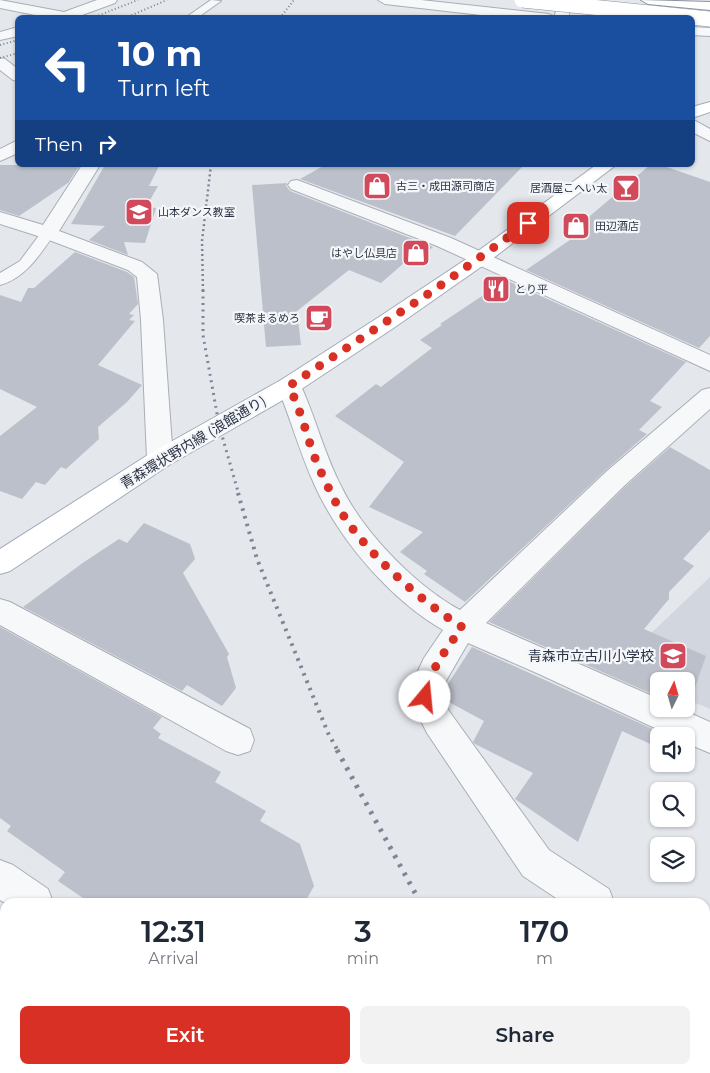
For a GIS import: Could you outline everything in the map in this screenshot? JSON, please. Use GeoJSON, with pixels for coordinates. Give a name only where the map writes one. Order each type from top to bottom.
{"type":"FeatureCollection","features":[{"type":"Feature","properties":{"kind":"main road"},"geometry":{"type":"LineString","coordinates":[[522,0],[670,15]]}},
{"type":"Feature","properties":{"kind":"main road"},"geometry":{"type":"LineString","coordinates":[[648,0],[710,6]]}},
{"type":"Feature","properties":{"kind":"main road"},"geometry":{"type":"LineString","coordinates":[[695,17],[710,19]]}},
{"type":"Feature","properties":{"kind":"main road"},"geometry":{"type":"LineString","coordinates":[[695,112],[710,107]]}},
{"type":"Feature","properties":{"kind":"main road","name":"青森環状野内線 (浪館通り)"},"geometry":{"type":"LineString","coordinates":[[0,563],[160,459],[289,386],[481,258],[604,167]]}},
{"type":"Feature","properties":{"kind":"street"},"geometry":{"type":"LineString","coordinates":[[68,15],[110,0]]}},
{"type":"Feature","properties":{"kind":"street"},"geometry":{"type":"LineString","coordinates":[[385,0],[511,15]]}},
{"type":"Feature","properties":{"kind":"street"},"geometry":{"type":"LineString","coordinates":[[562,15],[566,0]]}},
{"type":"Feature","properties":{"kind":"street"},"geometry":{"type":"LineString","coordinates":[[0,4],[52,15]]}},
{"type":"Feature","properties":{"kind":"street"},"geometry":{"type":"LineString","coordinates":[[695,31],[710,32]]}},
{"type":"Feature","properties":{"kind":"street"},"geometry":{"type":"LineString","coordinates":[[0,36],[15,32]]}},
{"type":"Feature","properties":{"kind":"street"},"geometry":{"type":"LineString","coordinates":[[695,120],[710,122]]}},
{"type":"Feature","properties":{"kind":"street"},"geometry":{"type":"LineString","coordinates":[[695,126],[710,136]]}},
{"type":"Feature","properties":{"kind":"street"},"geometry":{"type":"LineString","coordinates":[[0,156],[15,148]]}},
{"type":"Feature","properties":{"kind":"street"},"geometry":{"type":"LineString","coordinates":[[48,233],[90,167]]}},
{"type":"Feature","properties":{"kind":"street"},"geometry":{"type":"LineString","coordinates":[[297,185],[481,258],[710,364]]}},
{"type":"Feature","properties":{"kind":"street"},"geometry":{"type":"LineString","coordinates":[[0,218],[48,233],[135,266],[147,274],[152,304],[156,425],[160,459]]}},
{"type":"Feature","properties":{"kind":"street"},"geometry":{"type":"LineString","coordinates":[[289,386],[303,419],[312,451],[335,500],[346,518],[406,584],[435,610],[462,627],[526,654],[710,738]]}},
{"type":"Feature","properties":{"kind":"street"},"geometry":{"type":"LineString","coordinates":[[589,898],[560,880],[536,862],[430,708],[425,697],[426,686],[435,668],[462,627],[616,478],[706,405]]}},
{"type":"Feature","properties":{"kind":"street"},"geometry":{"type":"LineString","coordinates":[[0,611],[238,740]]}},
{"type":"Feature","properties":{"kind":"street"},"geometry":{"type":"LineString","coordinates":[[0,878],[30,898]]}},
{"type":"Feature","properties":{"kind":"lane"},"geometry":{"type":"LineString","coordinates":[[195,15],[216,1]]}},
{"type":"Feature","properties":{"kind":"lane"},"geometry":{"type":"LineString","coordinates":[[0,280],[25,264],[48,233]]}},
{"type":"Feature","properties":{"kind":"shaded area","name":"青森市立古川小学校"},"geometry":{"type":"Polygon","coordinates":[[[710,577],[710,709],[695,703],[695,672],[655,672],[643,641],[710,577]]]}},
{"type":"Feature","properties":{"kind":"building"},"geometry":{"type":"Polygon","coordinates":[[[0,165],[15,165],[15,167],[79,167],[68,183],[19,216],[0,210],[0,165]]]}},
{"type":"Feature","properties":{"kind":"building"},"geometry":{"type":"Polygon","coordinates":[[[104,167],[158,167],[149,186],[158,186],[146,207],[156,208],[145,243],[124,242],[128,255],[89,240],[105,226],[71,224],[104,167]]]}},
{"type":"Feature","properties":{"kind":"building"},"geometry":{"type":"Polygon","coordinates":[[[321,167],[522,167],[455,236],[300,179],[321,167]]]}},
{"type":"Feature","properties":{"kind":"building"},"geometry":{"type":"Polygon","coordinates":[[[648,167],[667,167],[710,182],[710,336],[699,348],[526,270],[570,240],[564,238],[648,167]]]}},
{"type":"Feature","properties":{"kind":"building"},"geometry":{"type":"Polygon","coordinates":[[[287,183],[286,186],[290,191],[433,247],[411,266],[404,263],[381,283],[349,270],[297,311],[301,345],[266,347],[252,185],[287,183]]]}},
{"type":"Feature","properties":{"kind":"building"},"geometry":{"type":"Polygon","coordinates":[[[75,252],[127,272],[134,277],[138,304],[129,314],[134,315],[129,320],[135,321],[98,365],[142,385],[127,402],[98,427],[99,439],[66,469],[61,467],[45,485],[36,482],[22,499],[0,491],[0,436],[37,407],[0,389],[0,295],[21,302],[28,288],[34,288],[75,252]]]}},
{"type":"Feature","properties":{"kind":"building"},"geometry":{"type":"Polygon","coordinates":[[[506,280],[686,362],[650,401],[662,407],[639,430],[647,434],[465,602],[424,574],[427,571],[400,552],[423,532],[369,507],[404,462],[335,416],[376,384],[381,387],[432,348],[420,340],[442,325],[440,324],[506,280]]]}},
{"type":"Feature","properties":{"kind":"building"},"geometry":{"type":"Polygon","coordinates":[[[670,447],[710,470],[710,530],[683,559],[694,566],[669,592],[669,599],[644,629],[706,656],[695,687],[695,672],[650,672],[650,693],[489,622],[626,486],[670,447]]]}},
{"type":"Feature","properties":{"kind":"building"},"geometry":{"type":"Polygon","coordinates":[[[144,523],[190,544],[195,559],[183,573],[229,654],[227,657],[236,688],[222,706],[187,685],[182,691],[23,607],[119,539],[127,543],[144,523]]]}},
{"type":"Feature","properties":{"kind":"building"},"geometry":{"type":"Polygon","coordinates":[[[0,627],[162,717],[153,728],[161,734],[158,738],[221,772],[215,782],[266,811],[260,821],[300,844],[314,886],[307,898],[83,898],[58,881],[65,872],[7,831],[11,826],[0,818],[0,627]]]}},
{"type":"Feature","properties":{"kind":"building"},"geometry":{"type":"Polygon","coordinates":[[[472,647],[650,728],[650,744],[622,731],[578,842],[515,799],[533,773],[475,744],[473,742],[484,721],[445,700],[443,696],[444,690],[472,647]]]}},
{"type":"Feature","properties":{"kind":"railway"},"geometry":{"type":"LineString","coordinates":[[100,15],[138,0]]}},
{"type":"Feature","properties":{"kind":"railway"},"geometry":{"type":"LineString","coordinates":[[132,15],[167,0]]}},
{"type":"Feature","properties":{"kind":"railway"},"geometry":{"type":"LineString","coordinates":[[282,15],[294,0]]}},
{"type":"Feature","properties":{"kind":"railway"},"geometry":{"type":"LineString","coordinates":[[0,45],[15,41]]}},
{"type":"Feature","properties":{"kind":"railway"},"geometry":{"type":"LineString","coordinates":[[0,58],[15,54]]}},
{"type":"Feature","properties":{"kind":"railway"},"geometry":{"type":"LineString","coordinates":[[203,291],[202,241],[211,167]]}},
{"type":"Feature","properties":{"kind":"railway"},"geometry":{"type":"LineString","coordinates":[[203,291],[203,335],[219,425],[239,495]]}},
{"type":"Feature","properties":{"kind":"railway"},"geometry":{"type":"LineString","coordinates":[[238,493],[257,559],[328,733],[338,751]]}},
{"type":"Feature","properties":{"kind":"railway"},"geometry":{"type":"LineString","coordinates":[[337,750],[418,898]]}},
{"type":"Feature","properties":{"kind":"place","name":"古三・成田源司商店"},"geometry":{"type":"Point","coordinates":[377,186]}},
{"type":"Feature","properties":{"kind":"place","name":"居酒屋こへい太"},"geometry":{"type":"Point","coordinates":[626,188]}},
{"type":"Feature","properties":{"kind":"place","name":"山本ダンス教室"},"geometry":{"type":"Point","coordinates":[139,212]}},
{"type":"Feature","properties":{"kind":"place","name":"田辺酒店"},"geometry":{"type":"Point","coordinates":[576,226]}},
{"type":"Feature","properties":{"kind":"place","name":"はやし仏具店"},"geometry":{"type":"Point","coordinates":[416,253]}},
{"type":"Feature","properties":{"kind":"place","name":"とり平"},"geometry":{"type":"Point","coordinates":[496,289]}},
{"type":"Feature","properties":{"kind":"place","name":"喫茶まるめろ"},"geometry":{"type":"Point","coordinates":[319,318]}},
{"type":"Feature","properties":{"kind":"place","name":"青森市立古川小学校"},"geometry":{"type":"Point","coordinates":[673,656]}},
{"type":"Feature","properties":{"kind":"route"},"geometry":{"type":"LineString","coordinates":[[425,697],[426,686],[435,668],[462,627],[435,610],[406,584],[386,565],[346,518],[335,500],[312,451],[303,419],[289,386],[481,258],[528,223]]}}]}
